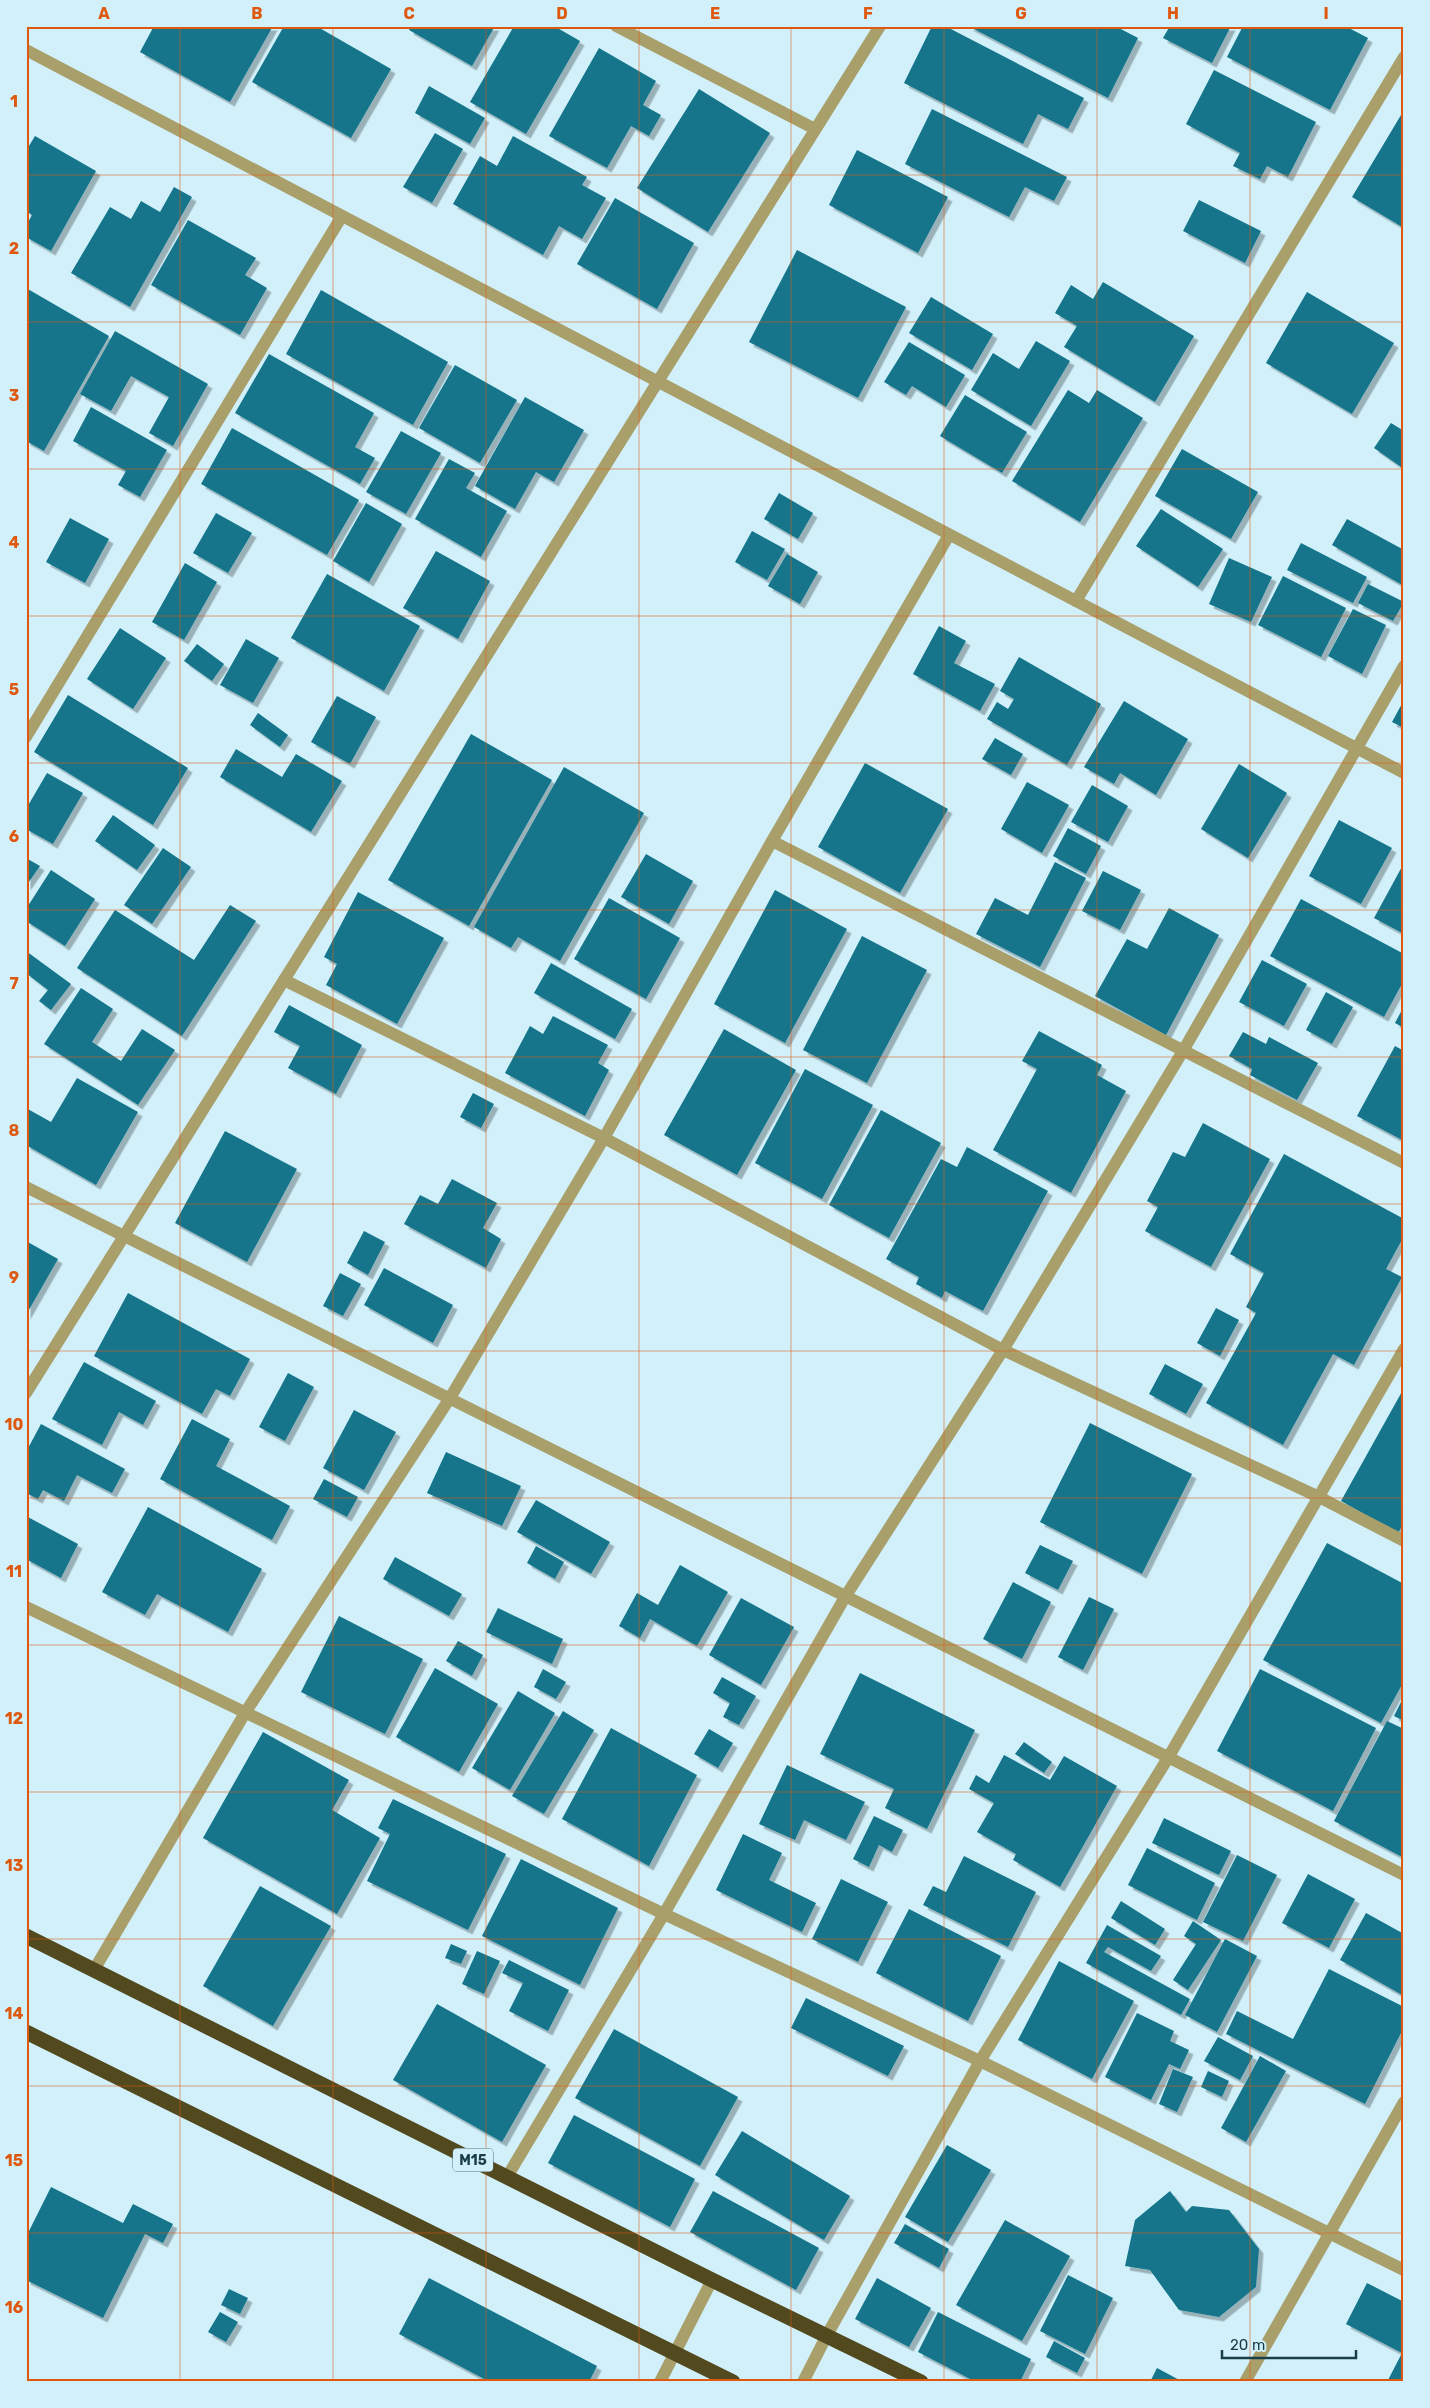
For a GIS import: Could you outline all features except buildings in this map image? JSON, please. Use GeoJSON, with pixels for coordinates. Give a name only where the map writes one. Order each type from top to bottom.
{"type":"FeatureCollection","features":[{"type":"Feature","properties":{"kind":"highway","name":"M15"},"geometry":{"type":"LineString","coordinates":[[26,1936],[712,2280],[921,2382]]}},
{"type":"Feature","properties":{"kind":"highway"},"geometry":{"type":"LineString","coordinates":[[26,2032],[733,2382]]}},
{"type":"Feature","properties":{"kind":"street"},"geometry":{"type":"LineString","coordinates":[[616,26],[815,129]]}},
{"type":"Feature","properties":{"kind":"street"},"geometry":{"type":"LineString","coordinates":[[26,1393],[880,26]]}},
{"type":"Feature","properties":{"kind":"street"},"geometry":{"type":"LineString","coordinates":[[26,50],[1404,772]]}},
{"type":"Feature","properties":{"kind":"street"},"geometry":{"type":"LineString","coordinates":[[1076,601],[1404,57]]}},
{"type":"Feature","properties":{"kind":"street"},"geometry":{"type":"LineString","coordinates":[[26,737],[342,216]]}},
{"type":"Feature","properties":{"kind":"street"},"geometry":{"type":"LineString","coordinates":[[94,1970],[246,1713],[450,1398],[604,1138],[950,534]]}},
{"type":"Feature","properties":{"kind":"street"},"geometry":{"type":"LineString","coordinates":[[507,2177],[664,1914],[845,1596],[1003,1350],[1183,1051],[1404,666]]}},
{"type":"Feature","properties":{"kind":"street"},"geometry":{"type":"LineString","coordinates":[[772,842],[1404,1163]]}},
{"type":"Feature","properties":{"kind":"street"},"geometry":{"type":"LineString","coordinates":[[284,980],[604,1138],[1003,1350],[1319,1498],[1404,1541]]}},
{"type":"Feature","properties":{"kind":"street"},"geometry":{"type":"LineString","coordinates":[[26,1187],[1404,1875]]}},
{"type":"Feature","properties":{"kind":"street"},"geometry":{"type":"LineString","coordinates":[[803,2382],[827,2335],[980,2061],[1168,1758],[1404,1349]]}},
{"type":"Feature","properties":{"kind":"street"},"geometry":{"type":"LineString","coordinates":[[26,1607],[664,1914],[980,2061],[1404,2270]]}},
{"type":"Feature","properties":{"kind":"street"},"geometry":{"type":"LineString","coordinates":[[1245,2382],[1404,2102]]}},
{"type":"Feature","properties":{"kind":"street"},"geometry":{"type":"LineString","coordinates":[[660,2382],[676,2354],[712,2280]]}}]}
